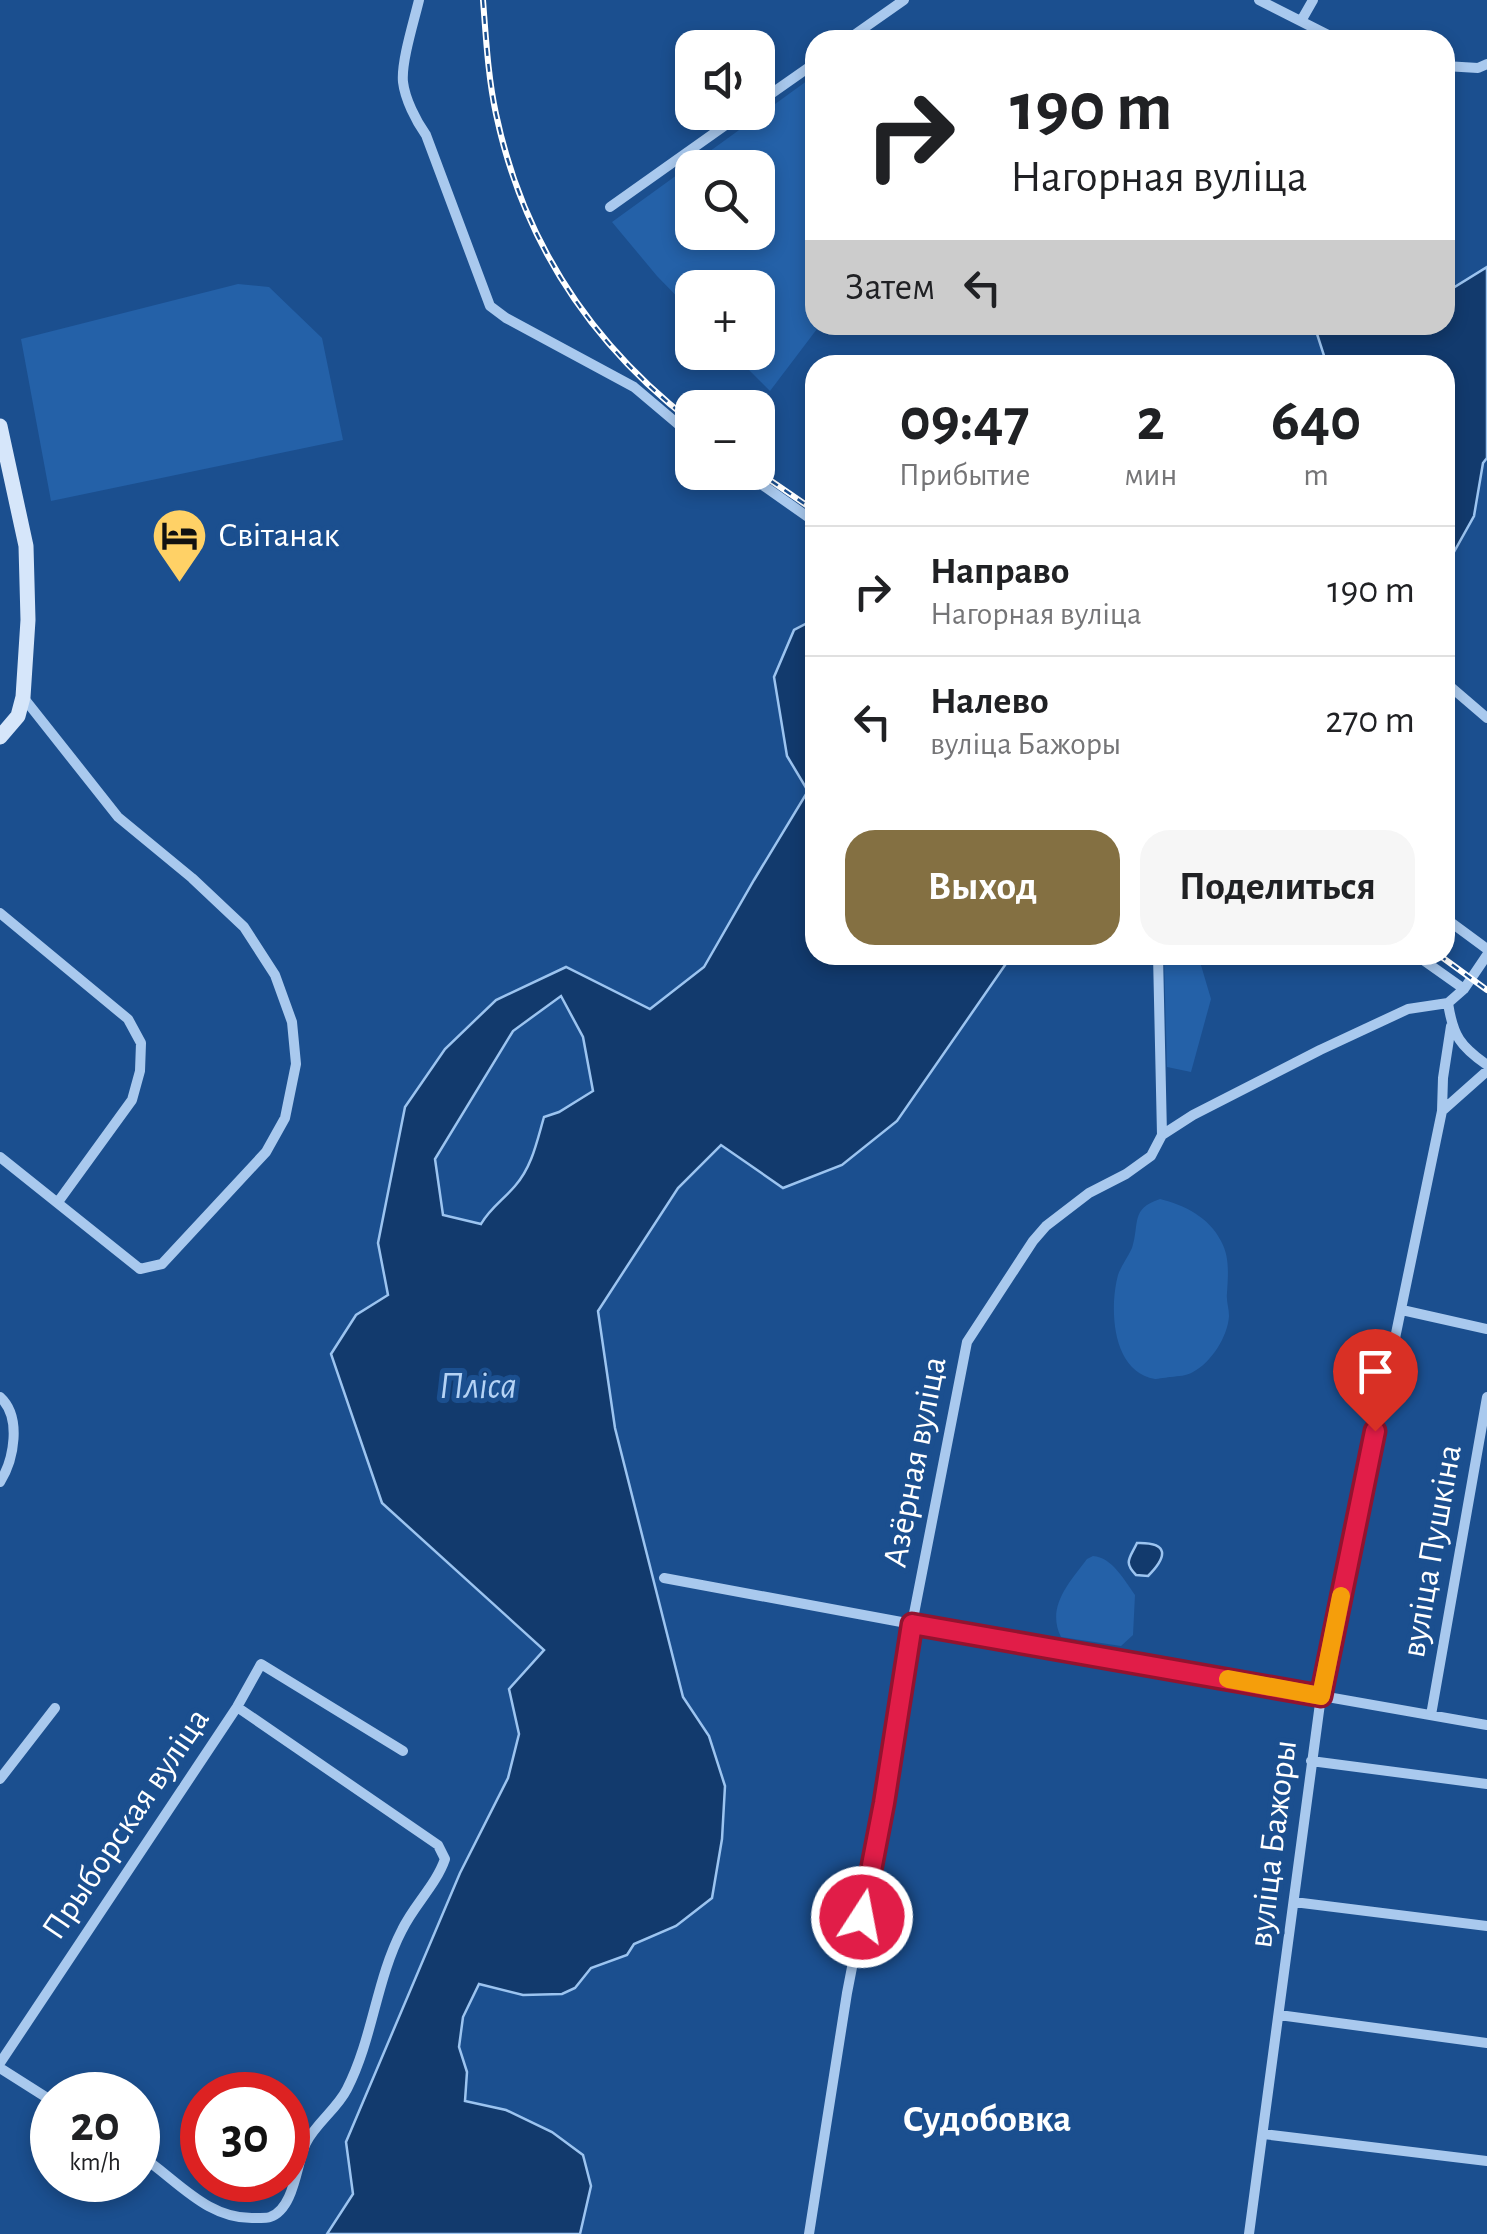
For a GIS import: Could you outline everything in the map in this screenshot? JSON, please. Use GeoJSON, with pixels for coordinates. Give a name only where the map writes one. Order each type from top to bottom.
{"type":"FeatureCollection","features":[{"type":"Feature","properties":{"kind":"street"},"geometry":{"type":"LineString","coordinates":[[419,0],[403,82],[490,306],[634,388],[675,422]]}},
{"type":"Feature","properties":{"kind":"street"},"geometry":{"type":"LineString","coordinates":[[862,30],[904,0]]}},
{"type":"Feature","properties":{"kind":"street"},"geometry":{"type":"LineString","coordinates":[[1259,0],[1317,30]]}},
{"type":"Feature","properties":{"kind":"street"},"geometry":{"type":"LineString","coordinates":[[1301,22],[1313,0]]}},
{"type":"Feature","properties":{"kind":"street"},"geometry":{"type":"LineString","coordinates":[[1455,67],[1478,68],[1487,64]]}},
{"type":"Feature","properties":{"kind":"street"},"geometry":{"type":"LineString","coordinates":[[775,91],[805,70]]}},
{"type":"Feature","properties":{"kind":"street"},"geometry":{"type":"LineString","coordinates":[[610,208],[719,130]]}},
{"type":"Feature","properties":{"kind":"street"},"geometry":{"type":"LineString","coordinates":[[0,426],[26,546],[28,620],[23,697],[18,716],[0,737]]}},
{"type":"Feature","properties":{"kind":"street"},"geometry":{"type":"LineString","coordinates":[[770,490],[805,515]]}},
{"type":"Feature","properties":{"kind":"street"},"geometry":{"type":"LineString","coordinates":[[1455,691],[1487,718]]}},
{"type":"Feature","properties":{"kind":"street"},"geometry":{"type":"LineString","coordinates":[[0,1157],[140,1269],[162,1264],[266,1152],[285,1118],[296,1064],[292,1022],[275,974],[244,928],[192,878],[118,817],[23,697]]}},
{"type":"Feature","properties":{"kind":"street"},"geometry":{"type":"LineString","coordinates":[[0,913],[128,1020],[141,1042],[140,1071],[132,1100],[58,1202]]}},
{"type":"Feature","properties":{"kind":"street"},"geometry":{"type":"LineString","coordinates":[[1448,1003],[1464,989],[1487,952],[1455,926]]}},
{"type":"Feature","properties":{"kind":"street"},"geometry":{"type":"LineString","coordinates":[[1158,965],[1162,1135]]}},
{"type":"Feature","properties":{"kind":"street"},"geometry":{"type":"LineString","coordinates":[[1430,965],[1464,989]]}},
{"type":"Feature","properties":{"kind":"street","name":"Азёрная вуліца"},"geometry":{"type":"LineString","coordinates":[[808,2234],[912,1624],[966,1342],[1046,1226],[1089,1193],[1151,1156],[1162,1135],[1320,1050],[1408,1010],[1448,1003]]}},
{"type":"Feature","properties":{"kind":"street","name":"вуліца Бажоры"},"geometry":{"type":"LineString","coordinates":[[1249,2234],[1321,1696],[1442,1111],[1451,1026],[1448,1003]]}},
{"type":"Feature","properties":{"kind":"street"},"geometry":{"type":"LineString","coordinates":[[1442,1111],[1487,1068],[1466,1050],[1451,1026]]}},
{"type":"Feature","properties":{"kind":"street"},"geometry":{"type":"LineString","coordinates":[[1402,1310],[1487,1329]]}},
{"type":"Feature","properties":{"kind":"street"},"geometry":{"type":"LineString","coordinates":[[0,1397],[6,1401],[14,1428],[8,1470],[0,1482]]}},
{"type":"Feature","properties":{"kind":"street","name":"вуліца Пушкіна"},"geometry":{"type":"LineString","coordinates":[[1431,1715],[1487,1397]]}},
{"type":"Feature","properties":{"kind":"street"},"geometry":{"type":"LineString","coordinates":[[664,1578],[1487,1725]]}},
{"type":"Feature","properties":{"kind":"street","name":"Прыборская вуліца"},"geometry":{"type":"LineString","coordinates":[[0,2066],[238,1707],[261,1664],[403,1751]]}},
{"type":"Feature","properties":{"kind":"street"},"geometry":{"type":"LineString","coordinates":[[160,2170],[181,2189],[219,2212],[241,2219],[270,2218],[276,2214],[296,2181],[304,2145],[346,2091],[362,2052],[388,1960],[404,1926],[441,1872],[445,1858],[438,1845],[238,1707]]}},
{"type":"Feature","properties":{"kind":"street"},"geometry":{"type":"LineString","coordinates":[[0,1779],[55,1708]]}},
{"type":"Feature","properties":{"kind":"street"},"geometry":{"type":"LineString","coordinates":[[1311,1761],[1487,1784]]}},
{"type":"Feature","properties":{"kind":"street"},"geometry":{"type":"LineString","coordinates":[[1294,1902],[1487,1926]]}},
{"type":"Feature","properties":{"kind":"street"},"geometry":{"type":"LineString","coordinates":[[1279,2015],[1487,2043]]}},
{"type":"Feature","properties":{"kind":"street"},"geometry":{"type":"LineString","coordinates":[[0,2066],[30,2087]]}},
{"type":"Feature","properties":{"kind":"street"},"geometry":{"type":"LineString","coordinates":[[1263,2134],[1487,2162]]}},
{"type":"Feature","properties":{"kind":"shaded area"},"geometry":{"type":"Polygon","coordinates":[[[805,82],[805,335],[812,335],[769,390],[749,370],[775,370],[775,270],[675,270],[675,295],[612,222],[675,176],[675,250],[775,250],[775,150],[711,150],[739,130],[775,130],[775,104],[805,82]]]}},
{"type":"Feature","properties":{"kind":"shaded area"},"geometry":{"type":"Polygon","coordinates":[[[238,284],[269,287],[322,338],[343,440],[51,501],[21,339],[238,284]]]}},
{"type":"Feature","properties":{"kind":"shaded area"},"geometry":{"type":"Polygon","coordinates":[[[1164,965],[1201,965],[1211,999],[1191,1072],[1167,1067],[1164,965]]]}},
{"type":"Feature","properties":{"kind":"shaded area"},"geometry":{"type":"Polygon","coordinates":[[[1160,1199],[1195,1213],[1221,1241],[1227,1260],[1229,1316],[1222,1340],[1200,1368],[1185,1375],[1155,1379],[1130,1365],[1122,1352],[1114,1305],[1118,1275],[1132,1248],[1140,1212],[1160,1199]]]}},
{"type":"Feature","properties":{"kind":"shaded area"},"geometry":{"type":"Polygon","coordinates":[[[1093,1556],[1112,1565],[1135,1595],[1133,1635],[1121,1646],[1061,1637],[1057,1626],[1062,1596],[1093,1556]]]}},
{"type":"Feature","properties":{"kind":"water"},"geometry":{"type":"Polygon","coordinates":[[[1487,267],[1487,458],[1474,516],[1455,550],[1455,355],[1324,355],[1317,335],[1455,335],[1455,287],[1487,267]]]}},
{"type":"Feature","properties":{"kind":"water","name":"Пліса"},"geometry":{"type":"Polygon","coordinates":[[[805,624],[805,786],[787,756],[774,677],[794,630],[805,624]]]}},
{"type":"Feature","properties":{"kind":"water","name":"Пліса"},"geometry":{"type":"Polygon","coordinates":[[[805,796],[805,965],[1005,965],[897,1121],[842,1165],[783,1188],[721,1145],[678,1188],[598,1311],[615,1428],[683,1697],[709,1736],[725,1786],[722,1839],[712,1898],[676,1926],[634,1944],[627,1955],[591,1968],[575,1988],[562,1994],[523,1995],[479,1984],[463,2017],[459,2047],[467,2072],[465,2101],[506,2110],[552,2132],[583,2155],[591,2186],[580,2234],[327,2234],[353,2194],[346,2142],[460,1873],[508,1778],[519,1734],[509,1689],[544,1650],[382,1503],[331,1354],[356,1315],[388,1295],[378,1243],[405,1107],[445,1049],[496,1000],[566,967],[650,1009],[704,967],[805,796]],[[561,996],[513,1031],[435,1159],[443,1215],[481,1224],[526,1171],[544,1117],[593,1091],[583,1037],[561,996]]]}},
{"type":"Feature","properties":{"kind":"water"},"geometry":{"type":"Polygon","coordinates":[[[1137,1543],[1155,1545],[1162,1552],[1148,1576],[1136,1575],[1130,1567],[1137,1543]]]}},
{"type":"Feature","properties":{"kind":"railway"},"geometry":{"type":"LineString","coordinates":[[483,0],[496,114],[524,205],[543,246],[592,323],[622,358],[675,408]]}},
{"type":"Feature","properties":{"kind":"railway"},"geometry":{"type":"LineString","coordinates":[[775,484],[805,504]]}},
{"type":"Feature","properties":{"kind":"railway"},"geometry":{"type":"LineString","coordinates":[[1453,965],[1487,990]]}},
{"type":"Feature","properties":{"kind":"slow traffic"},"geometry":{"type":"LineString","coordinates":[[1228,1679],[1321,1696],[1341,1596]]}},
{"type":"Feature","properties":{"kind":"place","name":"Світанак"},"geometry":{"type":"Point","coordinates":[179,584]}},
{"type":"Feature","properties":{"kind":"district","name":"Судобовка"},"geometry":{"type":"Point","coordinates":[987,2120]}},
{"type":"Feature","properties":{"kind":"route"},"geometry":{"type":"LineString","coordinates":[[862,1917],[912,1624],[1321,1696],[1375,1431]]}}]}
